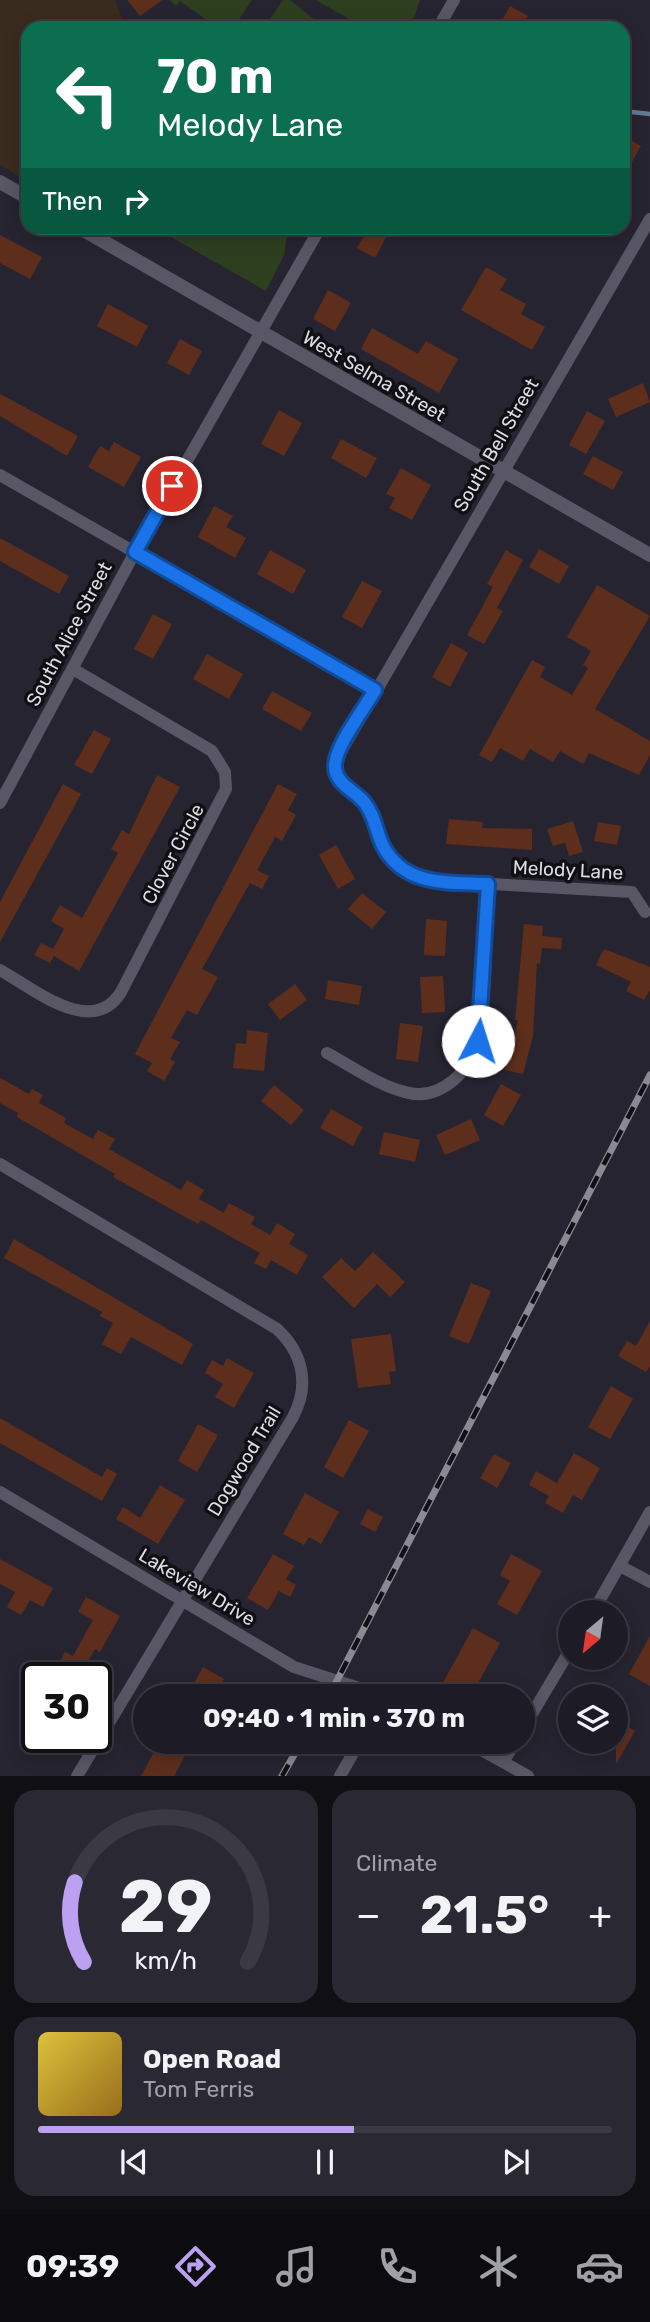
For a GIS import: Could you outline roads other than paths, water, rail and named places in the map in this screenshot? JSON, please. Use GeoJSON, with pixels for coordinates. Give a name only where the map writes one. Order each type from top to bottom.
{"type":"FeatureCollection","features":[{"type":"Feature","properties":{"kind":"street"},"geometry":{"type":"LineString","coordinates":[[442,21],[454,0]]}},
{"type":"Feature","properties":{"kind":"street"},"geometry":{"type":"LineString","coordinates":[[0,182],[21,194]]}},
{"type":"Feature","properties":{"kind":"street","name":"South Bell Street"},"geometry":{"type":"LineString","coordinates":[[375,690],[650,219]]}},
{"type":"Feature","properties":{"kind":"street","name":"West Selma Street"},"geometry":{"type":"LineString","coordinates":[[92,235],[650,555]]}},
{"type":"Feature","properties":{"kind":"street","name":"South Alice Street"},"geometry":{"type":"LineString","coordinates":[[0,803],[135,552],[258,331],[316,235]]}},
{"type":"Feature","properties":{"kind":"street"},"geometry":{"type":"LineString","coordinates":[[0,475],[375,690]]}},
{"type":"Feature","properties":{"kind":"street","name":"Clover Circle"},"geometry":{"type":"LineString","coordinates":[[0,970],[76,1012],[91,1013],[112,1004],[121,992],[226,789],[225,772],[212,751],[73,669]]}},
{"type":"Feature","properties":{"kind":"street","name":"Melody Lane"},"geometry":{"type":"LineString","coordinates":[[375,690],[337,754],[335,770],[338,779],[363,800],[370,811],[382,845],[400,868],[422,880],[632,892],[645,912]]}},
{"type":"Feature","properties":{"kind":"street"},"geometry":{"type":"LineString","coordinates":[[327,1053],[376,1080],[410,1094],[426,1095],[439,1090],[461,1073],[478,1041],[488,884]]}},
{"type":"Feature","properties":{"kind":"street","name":"Dogwood Trail"},"geometry":{"type":"LineString","coordinates":[[0,1164],[277,1329],[298,1356],[303,1377],[298,1408],[77,1776]]}},
{"type":"Feature","properties":{"kind":"street","name":"Lakeview Drive"},"geometry":{"type":"LineString","coordinates":[[0,1492],[303,1671],[352,1684]]}},
{"type":"Feature","properties":{"kind":"street"},"geometry":{"type":"LineString","coordinates":[[600,1600],[650,1512]]}},
{"type":"Feature","properties":{"kind":"street"},"geometry":{"type":"LineString","coordinates":[[621,1566],[650,1582]]}},
{"type":"Feature","properties":{"kind":"street"},"geometry":{"type":"LineString","coordinates":[[535,1708],[558,1670]]}},
{"type":"Feature","properties":{"kind":"street"},"geometry":{"type":"LineString","coordinates":[[340,1776],[353,1754]]}},
{"type":"Feature","properties":{"kind":"street"},"geometry":{"type":"LineString","coordinates":[[489,1754],[528,1776]]}},
{"type":"Feature","properties":{"kind":"street"},"geometry":{"type":"LineString","coordinates":[[503,1762],[508,1754]]}},
{"type":"Feature","properties":{"kind":"waterway"},"geometry":{"type":"LineString","coordinates":[[630,112],[650,114]]}},
{"type":"Feature","properties":{"kind":"railway"},"geometry":{"type":"LineString","coordinates":[[335,1684],[650,1075]]}},
{"type":"Feature","properties":{"kind":"railway"},"geometry":{"type":"LineString","coordinates":[[282,1776],[295,1754]]}}]}
